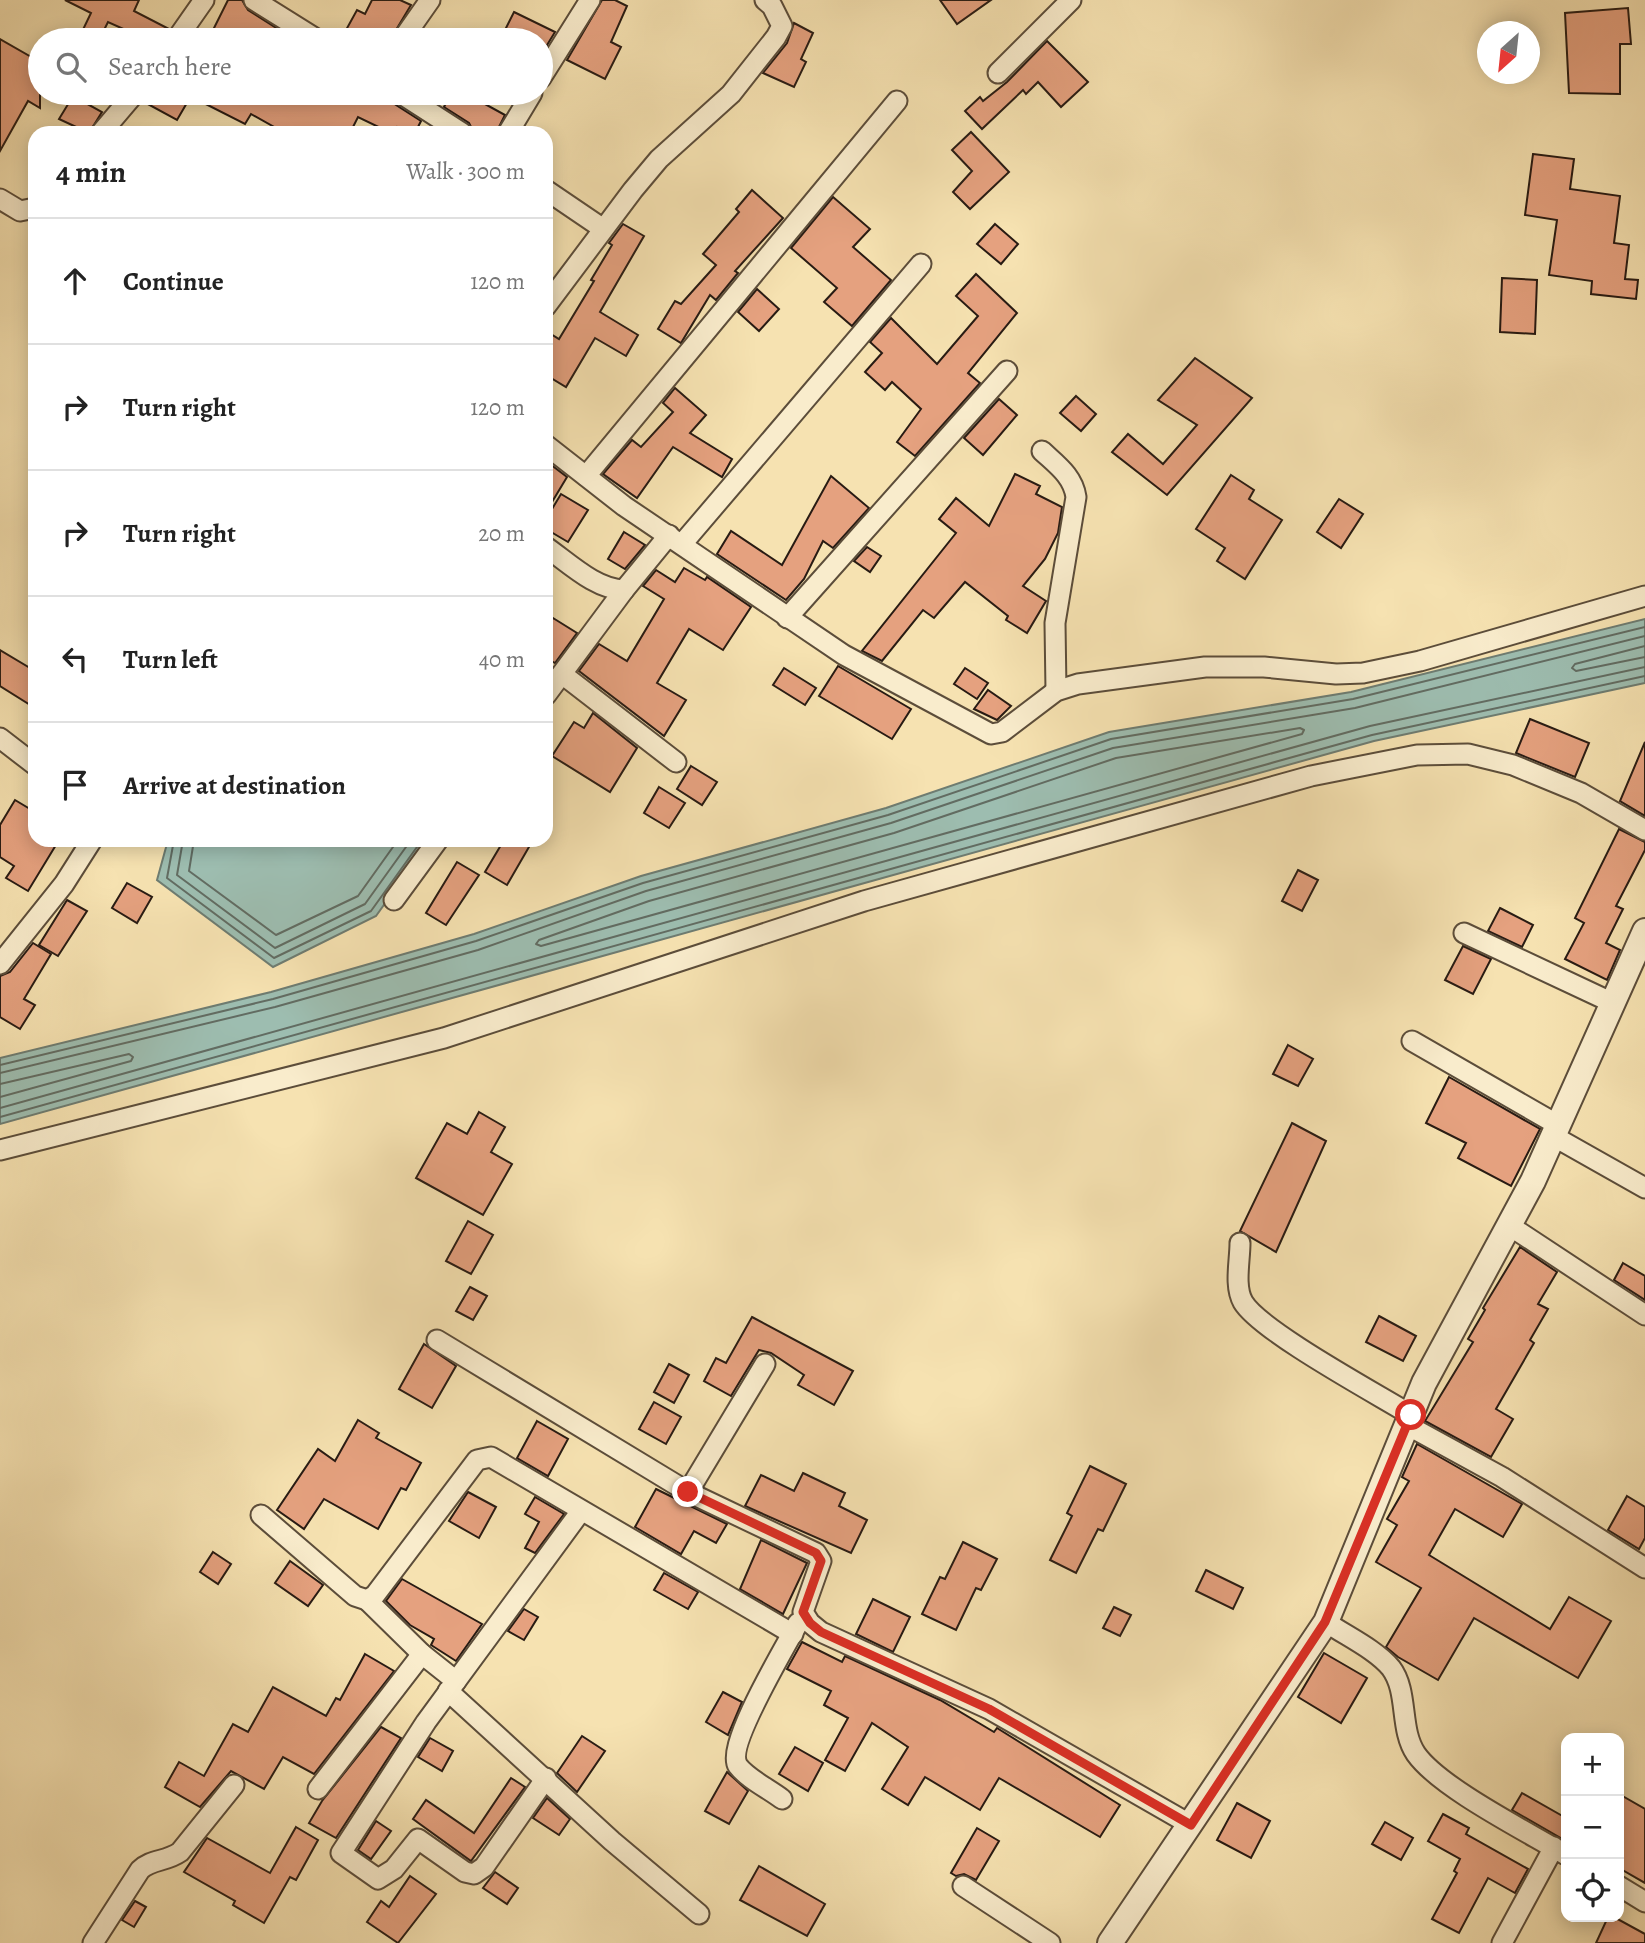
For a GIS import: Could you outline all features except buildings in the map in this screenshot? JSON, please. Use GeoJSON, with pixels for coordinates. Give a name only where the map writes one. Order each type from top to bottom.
{"type":"FeatureCollection","features":[{"type":"Feature","properties":{"kind":"street"},"geometry":{"type":"LineString","coordinates":[[184,28],[204,0]]}},
{"type":"Feature","properties":{"kind":"street"},"geometry":{"type":"LineString","coordinates":[[254,0],[298,28]]}},
{"type":"Feature","properties":{"kind":"street"},"geometry":{"type":"LineString","coordinates":[[410,28],[430,0]]}},
{"type":"Feature","properties":{"kind":"street"},"geometry":{"type":"LineString","coordinates":[[553,59],[590,0]]}},
{"type":"Feature","properties":{"kind":"street"},"geometry":{"type":"LineString","coordinates":[[553,296],[602,228],[659,159],[730,94],[776,37],[782,26],[779,17],[765,0]]}},
{"type":"Feature","properties":{"kind":"street"},"geometry":{"type":"LineString","coordinates":[[998,74],[1071,0]]}},
{"type":"Feature","properties":{"kind":"street"},"geometry":{"type":"LineString","coordinates":[[586,475],[897,101]]}},
{"type":"Feature","properties":{"kind":"street"},"geometry":{"type":"LineString","coordinates":[[107,126],[125,105]]}},
{"type":"Feature","properties":{"kind":"street"},"geometry":{"type":"LineString","coordinates":[[419,105],[451,126]]}},
{"type":"Feature","properties":{"kind":"street"},"geometry":{"type":"LineString","coordinates":[[512,126],[525,105]]}},
{"type":"Feature","properties":{"kind":"street"},"geometry":{"type":"LineString","coordinates":[[553,195],[602,228]]}},
{"type":"Feature","properties":{"kind":"street"},"geometry":{"type":"LineString","coordinates":[[0,199],[20,211],[28,210]]}},
{"type":"Feature","properties":{"kind":"street"},"geometry":{"type":"LineString","coordinates":[[553,686],[624,590],[675,540],[922,264]]}},
{"type":"Feature","properties":{"kind":"street"},"geometry":{"type":"LineString","coordinates":[[787,618],[1007,371]]}},
{"type":"Feature","properties":{"kind":"street"},"geometry":{"type":"LineString","coordinates":[[553,450],[675,540],[844,655],[991,734],[1002,732],[1056,691],[1078,684],[1205,667],[1264,667],[1336,674],[1363,673],[1420,661],[1645,596]]}},
{"type":"Feature","properties":{"kind":"street"},"geometry":{"type":"LineString","coordinates":[[1042,451],[1067,475],[1074,485],[1076,497],[1055,623],[1056,691]]}},
{"type":"Feature","properties":{"kind":"street"},"geometry":{"type":"LineString","coordinates":[[553,552],[596,582],[611,590],[624,590]]}},
{"type":"Feature","properties":{"kind":"street"},"geometry":{"type":"LineString","coordinates":[[562,674],[676,762]]}},
{"type":"Feature","properties":{"kind":"street"},"geometry":{"type":"LineString","coordinates":[[0,738],[28,760]]}},
{"type":"Feature","properties":{"kind":"street"},"geometry":{"type":"LineString","coordinates":[[0,1150],[444,1038],[864,901],[1311,776],[1417,755],[1468,754],[1513,765],[1581,793],[1645,830]]}},
{"type":"Feature","properties":{"kind":"street"},"geometry":{"type":"LineString","coordinates":[[0,964],[64,884],[88,847]]}},
{"type":"Feature","properties":{"kind":"street"},"geometry":{"type":"LineString","coordinates":[[394,900],[433,847]]}},
{"type":"Feature","properties":{"kind":"street"},"geometry":{"type":"LineString","coordinates":[[1464,933],[1613,1003]]}},
{"type":"Feature","properties":{"kind":"street"},"geometry":{"type":"LineString","coordinates":[[1110,1943],[1325,1622],[1424,1383],[1510,1226],[1644,938]]}},
{"type":"Feature","properties":{"kind":"street"},"geometry":{"type":"LineString","coordinates":[[1412,1041],[1645,1188]]}},
{"type":"Feature","properties":{"kind":"street"},"geometry":{"type":"LineString","coordinates":[[1510,1226],[1645,1315]]}},
{"type":"Feature","properties":{"kind":"street"},"geometry":{"type":"LineString","coordinates":[[1240,1243],[1240,1291],[1244,1303],[1252,1312],[1409,1420],[1645,1568]]}},
{"type":"Feature","properties":{"kind":"street"},"geometry":{"type":"LineString","coordinates":[[437,1340],[688,1492],[816,1553],[821,1561],[803,1612],[734,1754],[737,1765],[782,1799]]}},
{"type":"Feature","properties":{"kind":"street"},"geometry":{"type":"LineString","coordinates":[[688,1492],[765,1364]]}},
{"type":"Feature","properties":{"kind":"street"},"geometry":{"type":"LineString","coordinates":[[367,1600],[375,1595],[482,1457],[496,1459],[793,1634]]}},
{"type":"Feature","properties":{"kind":"street"},"geometry":{"type":"LineString","coordinates":[[546,1778],[484,1867],[474,1874],[465,1872],[418,1839],[394,1868],[378,1879],[341,1853],[452,1686],[581,1511]]}},
{"type":"Feature","properties":{"kind":"street"},"geometry":{"type":"LineString","coordinates":[[261,1515],[355,1596],[367,1600],[612,1841],[699,1914]]}},
{"type":"Feature","properties":{"kind":"street"},"geometry":{"type":"LineString","coordinates":[[803,1612],[810,1623],[821,1632],[989,1709],[1191,1825]]}},
{"type":"Feature","properties":{"kind":"street"},"geometry":{"type":"LineString","coordinates":[[1325,1622],[1379,1657],[1391,1669],[1397,1680],[1408,1738],[1417,1755],[1441,1779],[1560,1851],[1502,1943]]}},
{"type":"Feature","properties":{"kind":"street"},"geometry":{"type":"LineString","coordinates":[[318,1789],[422,1654]]}},
{"type":"Feature","properties":{"kind":"street"},"geometry":{"type":"LineString","coordinates":[[93,1943],[139,1870],[148,1862],[170,1859],[180,1852],[234,1784]]}},
{"type":"Feature","properties":{"kind":"street"},"geometry":{"type":"LineString","coordinates":[[963,1886],[1050,1943]]}},
{"type":"Feature","properties":{"kind":"street"},"geometry":{"type":"LineString","coordinates":[[1624,1889],[1645,1902]]}},
{"type":"Feature","properties":{"kind":"water"},"geometry":{"type":"Polygon","coordinates":[[[1645,619],[1645,683],[1374,741],[0,1124],[0,1058],[271,992],[474,934],[641,876],[886,808],[1109,732],[1351,692],[1645,619]]]}},
{"type":"Feature","properties":{"kind":"water"},"geometry":{"type":"Polygon","coordinates":[[[166,847],[425,847],[376,916],[273,967],[157,880],[166,847]]]}},
{"type":"Feature","properties":{"kind":"route"},"geometry":{"type":"LineString","coordinates":[[688,1492],[816,1553],[821,1561],[818,1576],[803,1612],[810,1623],[821,1632],[989,1709],[1191,1825],[1325,1622],[1411,1415]]}}]}
